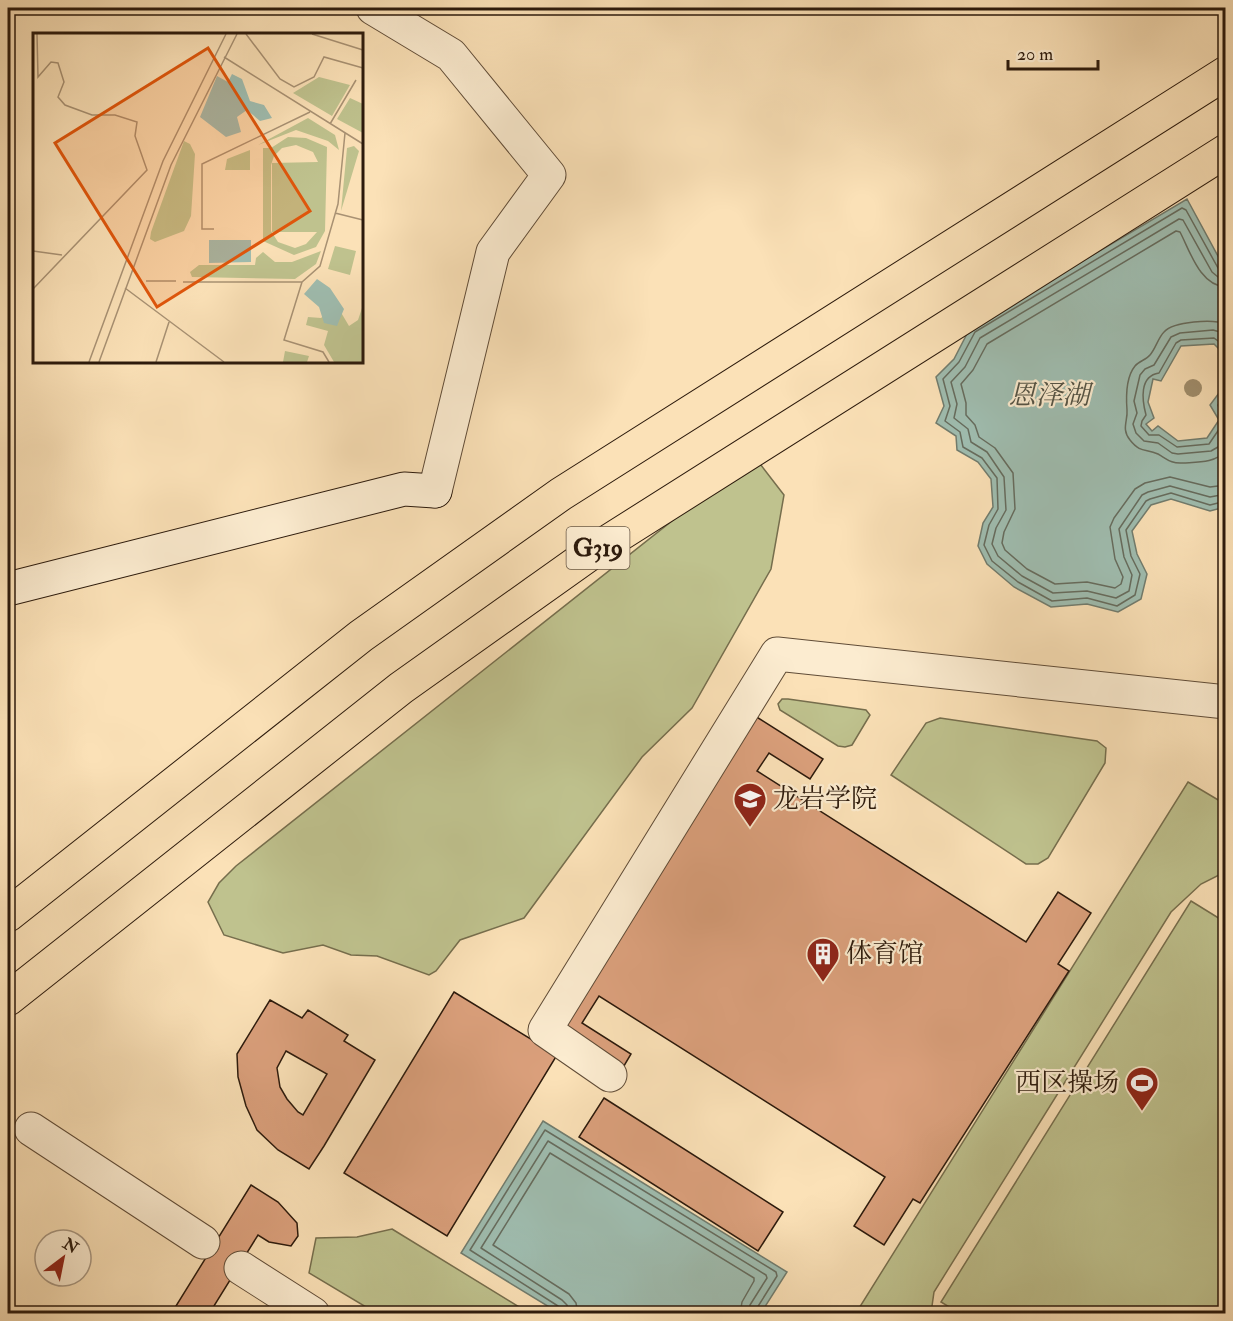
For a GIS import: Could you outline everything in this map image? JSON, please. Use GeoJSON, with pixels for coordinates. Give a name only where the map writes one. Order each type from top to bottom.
{"type":"FeatureCollection","features":[{"type":"Feature","properties":{"kind":"highway","name":"G319"},"geometry":{"type":"LineString","coordinates":[[8,915],[361,636],[561,494],[1226,73]]}},
{"type":"Feature","properties":{"kind":"highway","name":"G319"},"geometry":{"type":"LineString","coordinates":[[8,999],[400,688],[598,548],[1226,151]]}},
{"type":"Feature","properties":{"kind":"street"},"geometry":{"type":"LineString","coordinates":[[8,589],[404,489],[435,491],[493,252],[549,175],[451,55],[373,8]]}},
{"type":"Feature","properties":{"kind":"street"},"geometry":{"type":"LineString","coordinates":[[610,1075],[545,1030],[777,654],[1226,702]]}},
{"type":"Feature","properties":{"kind":"street"},"geometry":{"type":"LineString","coordinates":[[31,1130],[203,1242]]}},
{"type":"Feature","properties":{"kind":"street"},"geometry":{"type":"LineString","coordinates":[[241,1268],[313,1314]]}},
{"type":"Feature","properties":{"kind":"green space"},"geometry":{"type":"Polygon","coordinates":[[[754,456],[784,495],[771,569],[692,708],[642,757],[524,918],[460,940],[436,971],[429,975],[377,956],[351,955],[323,945],[283,953],[224,935],[208,902],[219,883],[236,866],[754,456]]]}},
{"type":"Feature","properties":{"kind":"green space"},"geometry":{"type":"Polygon","coordinates":[[[782,699],[866,710],[870,715],[852,745],[838,746],[780,710],[778,704],[782,699]]]}},
{"type":"Feature","properties":{"kind":"green space"},"geometry":{"type":"Polygon","coordinates":[[[940,718],[1097,741],[1106,748],[1105,763],[1048,858],[1038,864],[1026,864],[891,775],[926,723],[940,718]]]}},
{"type":"Feature","properties":{"kind":"green space"},"geometry":{"type":"Polygon","coordinates":[[[1188,782],[1225,804],[1225,872],[1201,884],[1171,912],[934,1292],[931,1313],[856,1313],[1188,782]]]}},
{"type":"Feature","properties":{"kind":"green space","name":"西区操场"},"geometry":{"type":"Polygon","coordinates":[[[1191,901],[1225,922],[1225,1313],[959,1313],[941,1302],[1191,901]]]}},
{"type":"Feature","properties":{"kind":"green space"},"geometry":{"type":"Polygon","coordinates":[[[392,1229],[529,1313],[376,1313],[309,1273],[316,1238],[357,1237],[392,1229]]]}},
{"type":"Feature","properties":{"kind":"water","name":"恩泽湖"},"geometry":{"type":"Polygon","coordinates":[[[1187,199],[1225,269],[1225,355],[1214,344],[1181,346],[1161,381],[1153,379],[1148,402],[1154,418],[1146,424],[1152,431],[1158,426],[1178,441],[1207,438],[1219,420],[1210,405],[1225,385],[1225,507],[1210,511],[1171,499],[1151,505],[1132,531],[1137,554],[1147,574],[1141,599],[1118,612],[1087,604],[1051,607],[1014,587],[987,564],[978,546],[983,523],[993,507],[991,479],[978,462],[957,450],[956,436],[936,423],[944,406],[936,377],[954,359],[970,328],[1187,199]]]}},
{"type":"Feature","properties":{"kind":"water"},"geometry":{"type":"Polygon","coordinates":[[[543,1121],[787,1272],[761,1313],[559,1313],[461,1253],[543,1121]]]}},
{"type":"Feature","properties":{"kind":"building","name":"体育馆"},"geometry":{"type":"Polygon","coordinates":[[[755,716],[823,759],[810,779],[769,753],[757,771],[1026,942],[1058,892],[1091,913],[1058,964],[1069,971],[920,1203],[913,1199],[884,1245],[854,1226],[885,1177],[599,996],[582,1023],[631,1054],[621,1071],[556,1029],[755,716]]]}},
{"type":"Feature","properties":{"kind":"building"},"geometry":{"type":"Polygon","coordinates":[[[454,992],[557,1055],[447,1236],[344,1173],[454,992]]]}},
{"type":"Feature","properties":{"kind":"building"},"geometry":{"type":"Polygon","coordinates":[[[270,1000],[302,1018],[308,1010],[348,1035],[344,1041],[375,1060],[309,1169],[278,1150],[257,1130],[246,1106],[238,1077],[237,1054],[270,1000]],[[286,1051],[277,1068],[280,1087],[287,1099],[303,1115],[327,1074],[286,1051]]]}},
{"type":"Feature","properties":{"kind":"building"},"geometry":{"type":"Polygon","coordinates":[[[604,1098],[783,1212],[758,1251],[579,1137],[604,1098]]]}},
{"type":"Feature","properties":{"kind":"building"},"geometry":{"type":"Polygon","coordinates":[[[251,1185],[278,1202],[297,1223],[298,1236],[291,1246],[269,1242],[258,1235],[209,1314],[171,1314],[251,1185]]]}},
{"type":"Feature","properties":{"kind":"place","name":"龙岩学院"},"geometry":{"type":"Point","coordinates":[750,828]}},
{"type":"Feature","properties":{"kind":"place","name":"体育馆"},"geometry":{"type":"Point","coordinates":[823,983]}},
{"type":"Feature","properties":{"kind":"place","name":"西区操场"},"geometry":{"type":"Point","coordinates":[1142,1112]}}]}
